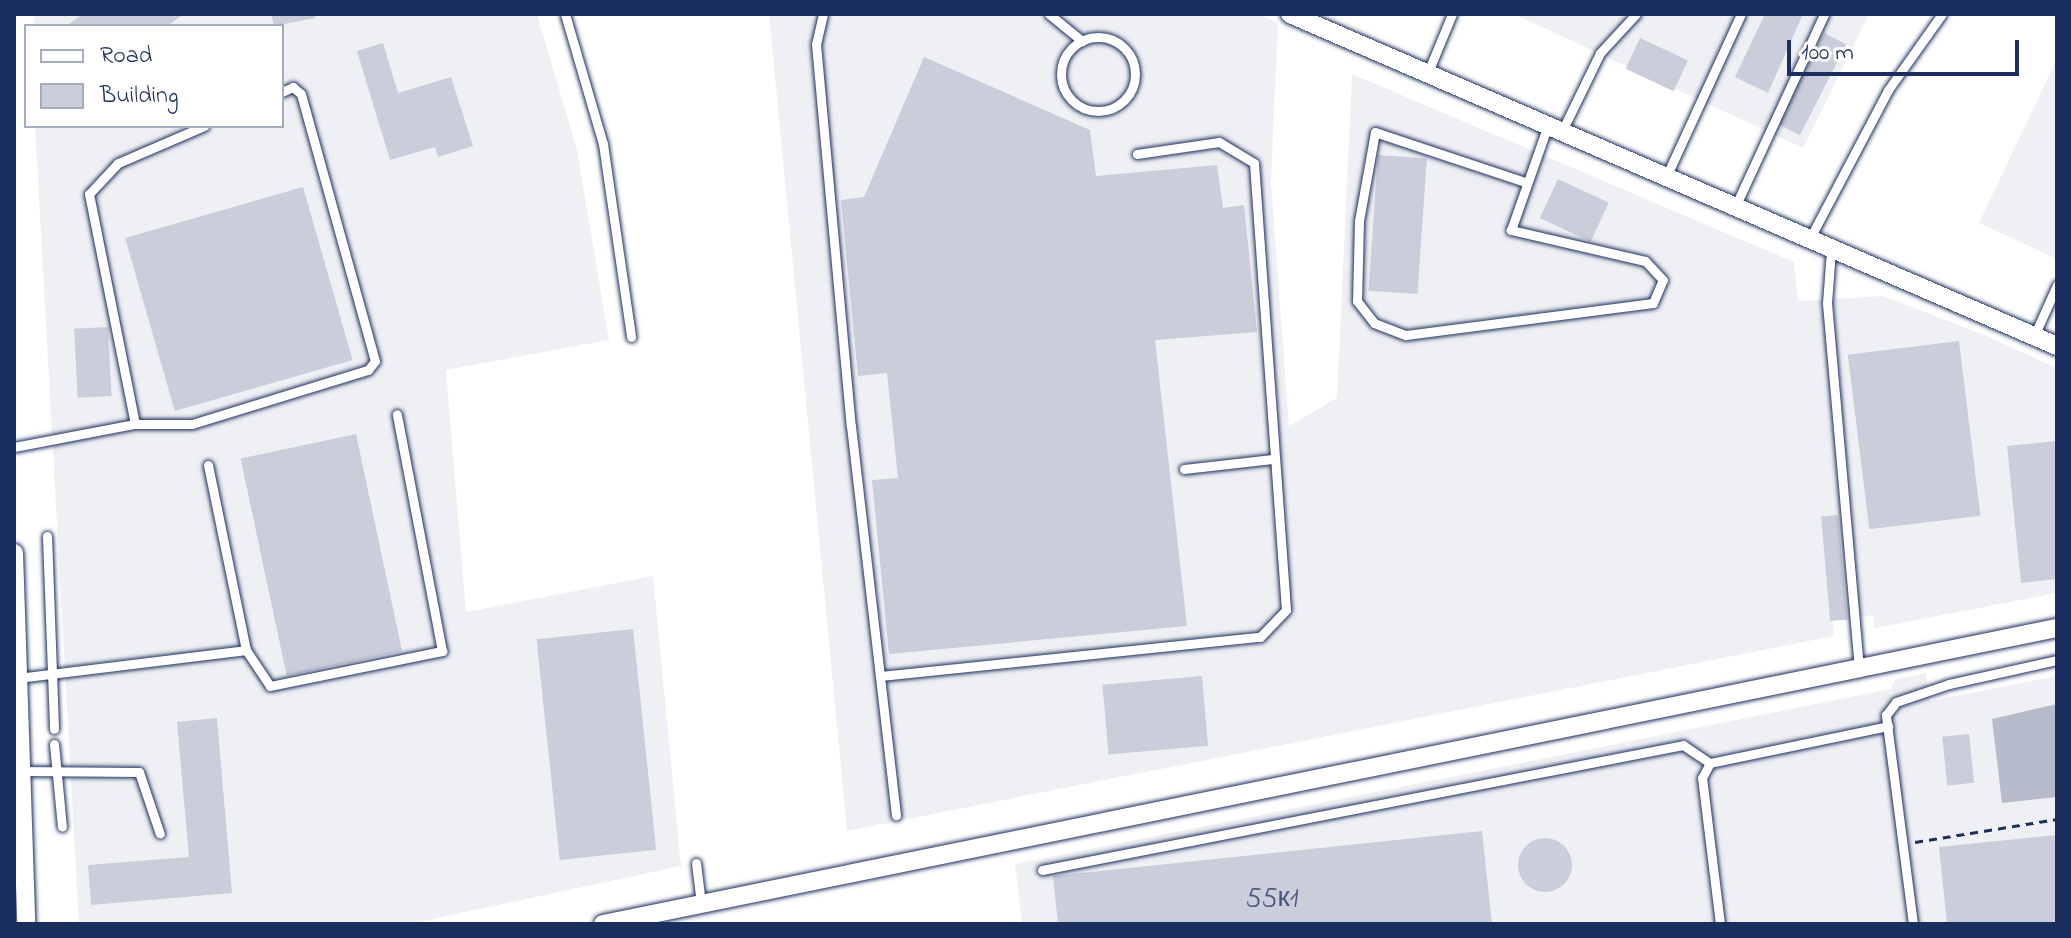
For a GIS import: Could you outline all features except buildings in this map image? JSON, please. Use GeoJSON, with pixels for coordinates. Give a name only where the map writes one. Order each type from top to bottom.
{"type":"FeatureCollection","features":[{"type":"Feature","properties":{"kind":"street"},"geometry":{"type":"LineString","coordinates":[[1290,14],[2057,346]]}},
{"type":"Feature","properties":{"kind":"street"},"geometry":{"type":"LineString","coordinates":[[14,553],[21,771],[19,866],[26,924]]}},
{"type":"Feature","properties":{"kind":"street"},"geometry":{"type":"LineString","coordinates":[[603,924],[2057,628]]}},
{"type":"Feature","properties":{"kind":"lane"},"geometry":{"type":"LineString","coordinates":[[565,14],[603,144],[631,337]]}},
{"type":"Feature","properties":{"kind":"lane"},"geometry":{"type":"LineString","coordinates":[[823,14],[816,44],[896,815]]}},
{"type":"Feature","properties":{"kind":"lane"},"geometry":{"type":"LineString","coordinates":[[1049,14],[1067,18],[1082,41]]}},
{"type":"Feature","properties":{"kind":"lane"},"geometry":{"type":"LineString","coordinates":[[1428,72],[1452,14]]}},
{"type":"Feature","properties":{"kind":"lane"},"geometry":{"type":"LineString","coordinates":[[1525,182],[1375,132],[1359,221],[1357,301],[1374,323],[1406,335],[1653,303],[1663,280],[1645,261],[1511,230],[1525,182],[1555,128],[1600,53],[1636,14]]}},
{"type":"Feature","properties":{"kind":"lane"},"geometry":{"type":"LineString","coordinates":[[1666,177],[1741,14]]}},
{"type":"Feature","properties":{"kind":"lane"},"geometry":{"type":"LineString","coordinates":[[1735,208],[1824,14]]}},
{"type":"Feature","properties":{"kind":"lane"},"geometry":{"type":"LineString","coordinates":[[1809,240],[1888,90],[1942,14]]}},
{"type":"Feature","properties":{"kind":"lane"},"geometry":{"type":"LineString","coordinates":[[1106,38],[1133,62],[1133,87],[1117,106],[1083,108],[1065,92],[1064,57],[1082,41],[1106,38]]}},
{"type":"Feature","properties":{"kind":"lane"},"geometry":{"type":"LineString","coordinates":[[14,447],[135,424],[192,424],[368,370],[375,361],[301,94],[293,87],[284,91]]}},
{"type":"Feature","properties":{"kind":"lane"},"geometry":{"type":"LineString","coordinates":[[135,424],[89,194],[118,163],[199,128]]}},
{"type":"Feature","properties":{"kind":"lane"},"geometry":{"type":"LineString","coordinates":[[880,676],[1260,637],[1286,610],[1264,378],[1271,338],[1254,163],[1219,142],[1137,154]]}},
{"type":"Feature","properties":{"kind":"lane"},"geometry":{"type":"LineString","coordinates":[[1831,250],[1827,303],[1859,669]]}},
{"type":"Feature","properties":{"kind":"lane"},"geometry":{"type":"LineString","coordinates":[[2034,336],[2057,285]]}},
{"type":"Feature","properties":{"kind":"lane"},"geometry":{"type":"LineString","coordinates":[[208,465],[246,650],[270,686],[442,651],[397,414]]}},
{"type":"Feature","properties":{"kind":"lane"},"geometry":{"type":"LineString","coordinates":[[1184,469],[1272,459]]}},
{"type":"Feature","properties":{"kind":"lane"},"geometry":{"type":"LineString","coordinates":[[47,536],[54,729]]}},
{"type":"Feature","properties":{"kind":"lane"},"geometry":{"type":"LineString","coordinates":[[18,678],[246,650]]}},
{"type":"Feature","properties":{"kind":"lane"},"geometry":{"type":"LineString","coordinates":[[1913,924],[1888,726],[1896,702],[2057,660]]}},
{"type":"Feature","properties":{"kind":"lane"},"geometry":{"type":"LineString","coordinates":[[1042,870],[1683,745],[1710,763],[1888,726]]}},
{"type":"Feature","properties":{"kind":"lane"},"geometry":{"type":"LineString","coordinates":[[54,744],[62,827]]}},
{"type":"Feature","properties":{"kind":"lane"},"geometry":{"type":"LineString","coordinates":[[1710,763],[1702,778],[1720,924]]}},
{"type":"Feature","properties":{"kind":"lane"},"geometry":{"type":"LineString","coordinates":[[21,771],[139,772],[160,834]]}},
{"type":"Feature","properties":{"kind":"lane"},"geometry":{"type":"LineString","coordinates":[[696,863],[701,904]]}},
{"type":"Feature","properties":{"kind":"path"},"geometry":{"type":"LineString","coordinates":[[1903,844],[2057,819]]}},
{"type":"Feature","properties":{"kind":"shaded area"},"geometry":{"type":"Polygon","coordinates":[[[36,14],[537,14],[577,150],[609,340],[446,370],[466,612],[653,576],[681,866],[410,924],[79,924],[35,128],[284,128],[284,24],[34,24],[36,14]]]}},
{"type":"Feature","properties":{"kind":"shaded area"},"geometry":{"type":"Polygon","coordinates":[[[769,14],[1259,14],[1278,23],[1271,182],[1289,426],[1337,398],[1352,74],[1794,262],[1798,301],[1883,296],[1982,334],[2057,368],[2057,593],[1875,628],[1873,615],[1833,621],[1834,636],[847,831],[769,14]]]}},
{"type":"Feature","properties":{"kind":"shaded area"},"geometry":{"type":"Polygon","coordinates":[[[1514,14],[1869,14],[1803,148],[1514,14]]]}},
{"type":"Feature","properties":{"kind":"shaded area"},"geometry":{"type":"Polygon","coordinates":[[[2057,59],[2057,259],[1979,223],[2057,59]]]}},
{"type":"Feature","properties":{"kind":"shaded area"},"geometry":{"type":"Polygon","coordinates":[[[1926,673],[1930,701],[2057,676],[2057,924],[1022,924],[1015,864],[1891,689],[1895,680],[1926,673]]]}},
{"type":"Feature","properties":{"kind":"water"},"geometry":{"type":"Polygon","coordinates":[[[2057,704],[2057,797],[2002,803],[1992,719],[2057,704]]]}}]}
